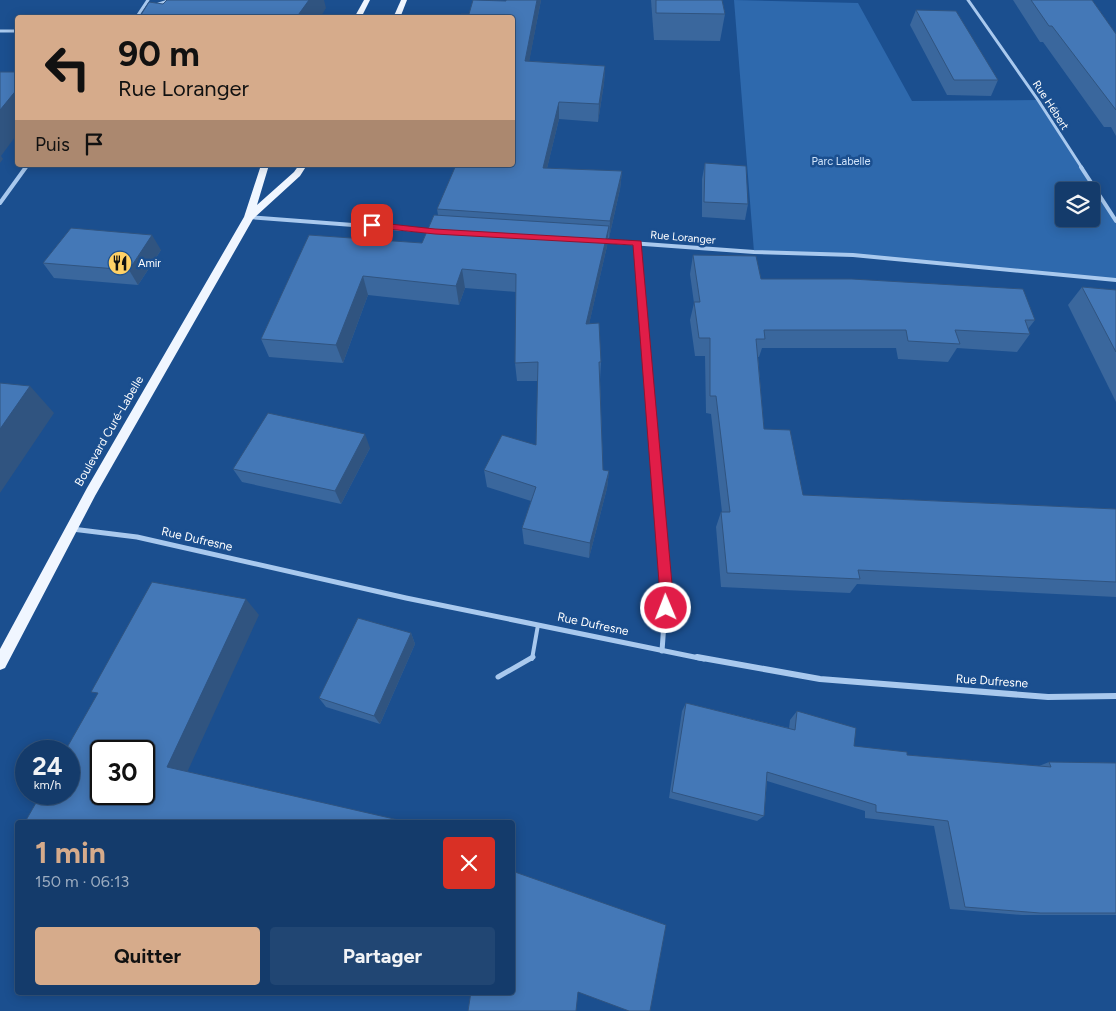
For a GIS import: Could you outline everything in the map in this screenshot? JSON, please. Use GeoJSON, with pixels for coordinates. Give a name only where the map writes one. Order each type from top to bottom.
{"type":"FeatureCollection","features":[{"type":"Feature","properties":{"kind":"main road"},"geometry":{"type":"LineString","coordinates":[[359,15],[367,0]]}},
{"type":"Feature","properties":{"kind":"main road"},"geometry":{"type":"LineString","coordinates":[[397,15],[404,0]]}},
{"type":"Feature","properties":{"kind":"main road","name":"Boulevard Curé-Labelle"},"geometry":{"type":"LineString","coordinates":[[0,663],[71,529],[249,217],[264,167]]}},
{"type":"Feature","properties":{"kind":"main road","name":"Boulevard Curé-Labelle"},"geometry":{"type":"LineString","coordinates":[[249,217],[298,174],[303,167]]}},
{"type":"Feature","properties":{"kind":"street"},"geometry":{"type":"LineString","coordinates":[[138,15],[148,0]]}},
{"type":"Feature","properties":{"kind":"street","name":"Rue Hébert"},"geometry":{"type":"LineString","coordinates":[[968,0],[1038,100],[1116,221]]}},
{"type":"Feature","properties":{"kind":"street"},"geometry":{"type":"LineString","coordinates":[[0,31],[15,31]]}},
{"type":"Feature","properties":{"kind":"street"},"geometry":{"type":"LineString","coordinates":[[0,203],[26,167]]}},
{"type":"Feature","properties":{"kind":"street"},"geometry":{"type":"LineString","coordinates":[[249,217],[435,231]]}},
{"type":"Feature","properties":{"kind":"street","name":"Rue Loranger"},"geometry":{"type":"LineString","coordinates":[[599,240],[754,252],[853,255],[1116,280]]}},
{"type":"Feature","properties":{"kind":"street"},"geometry":{"type":"LineString","coordinates":[[638,243],[666,595],[662,650]]}},
{"type":"Feature","properties":{"kind":"street","name":"Rue Dufresne"},"geometry":{"type":"LineString","coordinates":[[71,529],[138,537],[406,598],[662,650],[820,679],[1048,696],[1116,696]]}},
{"type":"Feature","properties":{"kind":"lane"},"geometry":{"type":"LineString","coordinates":[[156,5],[170,0]]}},
{"type":"Feature","properties":{"kind":"lane"},"geometry":{"type":"LineString","coordinates":[[145,5],[151,5]]}},
{"type":"Feature","properties":{"kind":"lane"},"geometry":{"type":"LineString","coordinates":[[498,677],[533,658],[538,625]]}},
{"type":"Feature","properties":{"kind":"green space","name":"Parc Labelle"},"geometry":{"type":"Polygon","coordinates":[[[734,0],[858,3],[912,101],[1038,100],[1091,182],[1055,182],[1055,227],[1100,227],[1100,196],[1116,221],[1116,280],[853,255],[754,252],[734,0]]]}},
{"type":"Feature","properties":{"kind":"building"},"geometry":{"type":"Polygon","coordinates":[[[167,0],[309,0],[298,15],[141,15],[149,2],[163,4],[167,0]]]}},
{"type":"Feature","properties":{"kind":"building"},"geometry":{"type":"Polygon","coordinates":[[[473,0],[537,0],[525,61],[605,66],[599,104],[559,102],[543,168],[622,171],[610,221],[437,209],[455,167],[515,167],[515,15],[461,15],[469,14],[473,0]]]}},
{"type":"Feature","properties":{"kind":"building"},"geometry":{"type":"Polygon","coordinates":[[[656,0],[722,0],[725,14],[656,13],[656,0]]]}},
{"type":"Feature","properties":{"kind":"building"},"geometry":{"type":"Polygon","coordinates":[[[1031,0],[1092,0],[1116,34],[1116,110],[1052,26],[1049,26],[1031,0]]]}},
{"type":"Feature","properties":{"kind":"building"},"geometry":{"type":"Polygon","coordinates":[[[916,10],[956,11],[998,80],[954,80],[916,10]]]}},
{"type":"Feature","properties":{"kind":"building"},"geometry":{"type":"Polygon","coordinates":[[[0,72],[15,72],[15,92],[0,110],[0,72]]]}},
{"type":"Feature","properties":{"kind":"building"},"geometry":{"type":"Polygon","coordinates":[[[705,163],[746,166],[748,204],[704,202],[705,163]]]}},
{"type":"Feature","properties":{"kind":"building"},"geometry":{"type":"Polygon","coordinates":[[[434,215],[609,226],[586,324],[599,323],[603,470],[609,471],[590,543],[522,528],[536,487],[484,470],[502,435],[536,445],[538,362],[515,363],[516,274],[462,269],[456,286],[363,276],[336,345],[261,339],[309,235],[422,243],[434,215]]]}},
{"type":"Feature","properties":{"kind":"building"},"geometry":{"type":"Polygon","coordinates":[[[71,228],[152,235],[129,270],[43,263],[71,228]]]}},
{"type":"Feature","properties":{"kind":"building"},"geometry":{"type":"Polygon","coordinates":[[[693,255],[756,256],[761,279],[852,279],[1023,289],[1035,320],[1025,320],[1030,334],[955,330],[960,344],[908,341],[906,330],[764,330],[765,339],[756,339],[764,429],[790,430],[803,495],[1116,509],[1116,582],[858,570],[860,579],[727,573],[721,512],[730,512],[716,396],[710,396],[710,338],[699,338],[694,302],[700,302],[693,255]]]}},
{"type":"Feature","properties":{"kind":"building"},"geometry":{"type":"Polygon","coordinates":[[[1082,287],[1116,290],[1116,352],[1082,287]]]}},
{"type":"Feature","properties":{"kind":"building"},"geometry":{"type":"Polygon","coordinates":[[[0,383],[30,386],[0,429],[0,383]]]}},
{"type":"Feature","properties":{"kind":"building"},"geometry":{"type":"Polygon","coordinates":[[[268,413],[365,434],[335,491],[233,469],[268,413]]]}},
{"type":"Feature","properties":{"kind":"building"},"geometry":{"type":"Polygon","coordinates":[[[152,582],[246,599],[167,767],[399,820],[26,820],[35,805],[80,805],[80,740],[71,740],[98,693],[91,692],[152,582]]]}},
{"type":"Feature","properties":{"kind":"building"},"geometry":{"type":"Polygon","coordinates":[[[358,618],[411,633],[374,716],[319,698],[358,618]]]}},
{"type":"Feature","properties":{"kind":"building"},"geometry":{"type":"Polygon","coordinates":[[[686,703],[795,730],[797,711],[856,728],[854,746],[907,752],[907,755],[1051,767],[1049,762],[1116,763],[1116,913],[1040,913],[965,907],[948,821],[876,812],[876,805],[767,772],[764,816],[672,792],[686,703]]]}},
{"type":"Feature","properties":{"kind":"building"},"geometry":{"type":"Polygon","coordinates":[[[515,872],[666,925],[650,1011],[629,1011],[578,992],[576,1011],[468,1011],[471,995],[515,995],[515,872]]]}},
{"type":"Feature","properties":{"kind":"place","name":"Amir"},"geometry":{"type":"Point","coordinates":[120,263]}},
{"type":"Feature","properties":{"kind":"route"},"geometry":{"type":"LineString","coordinates":[[372,225],[435,231],[638,243],[666,608]]}}]}
